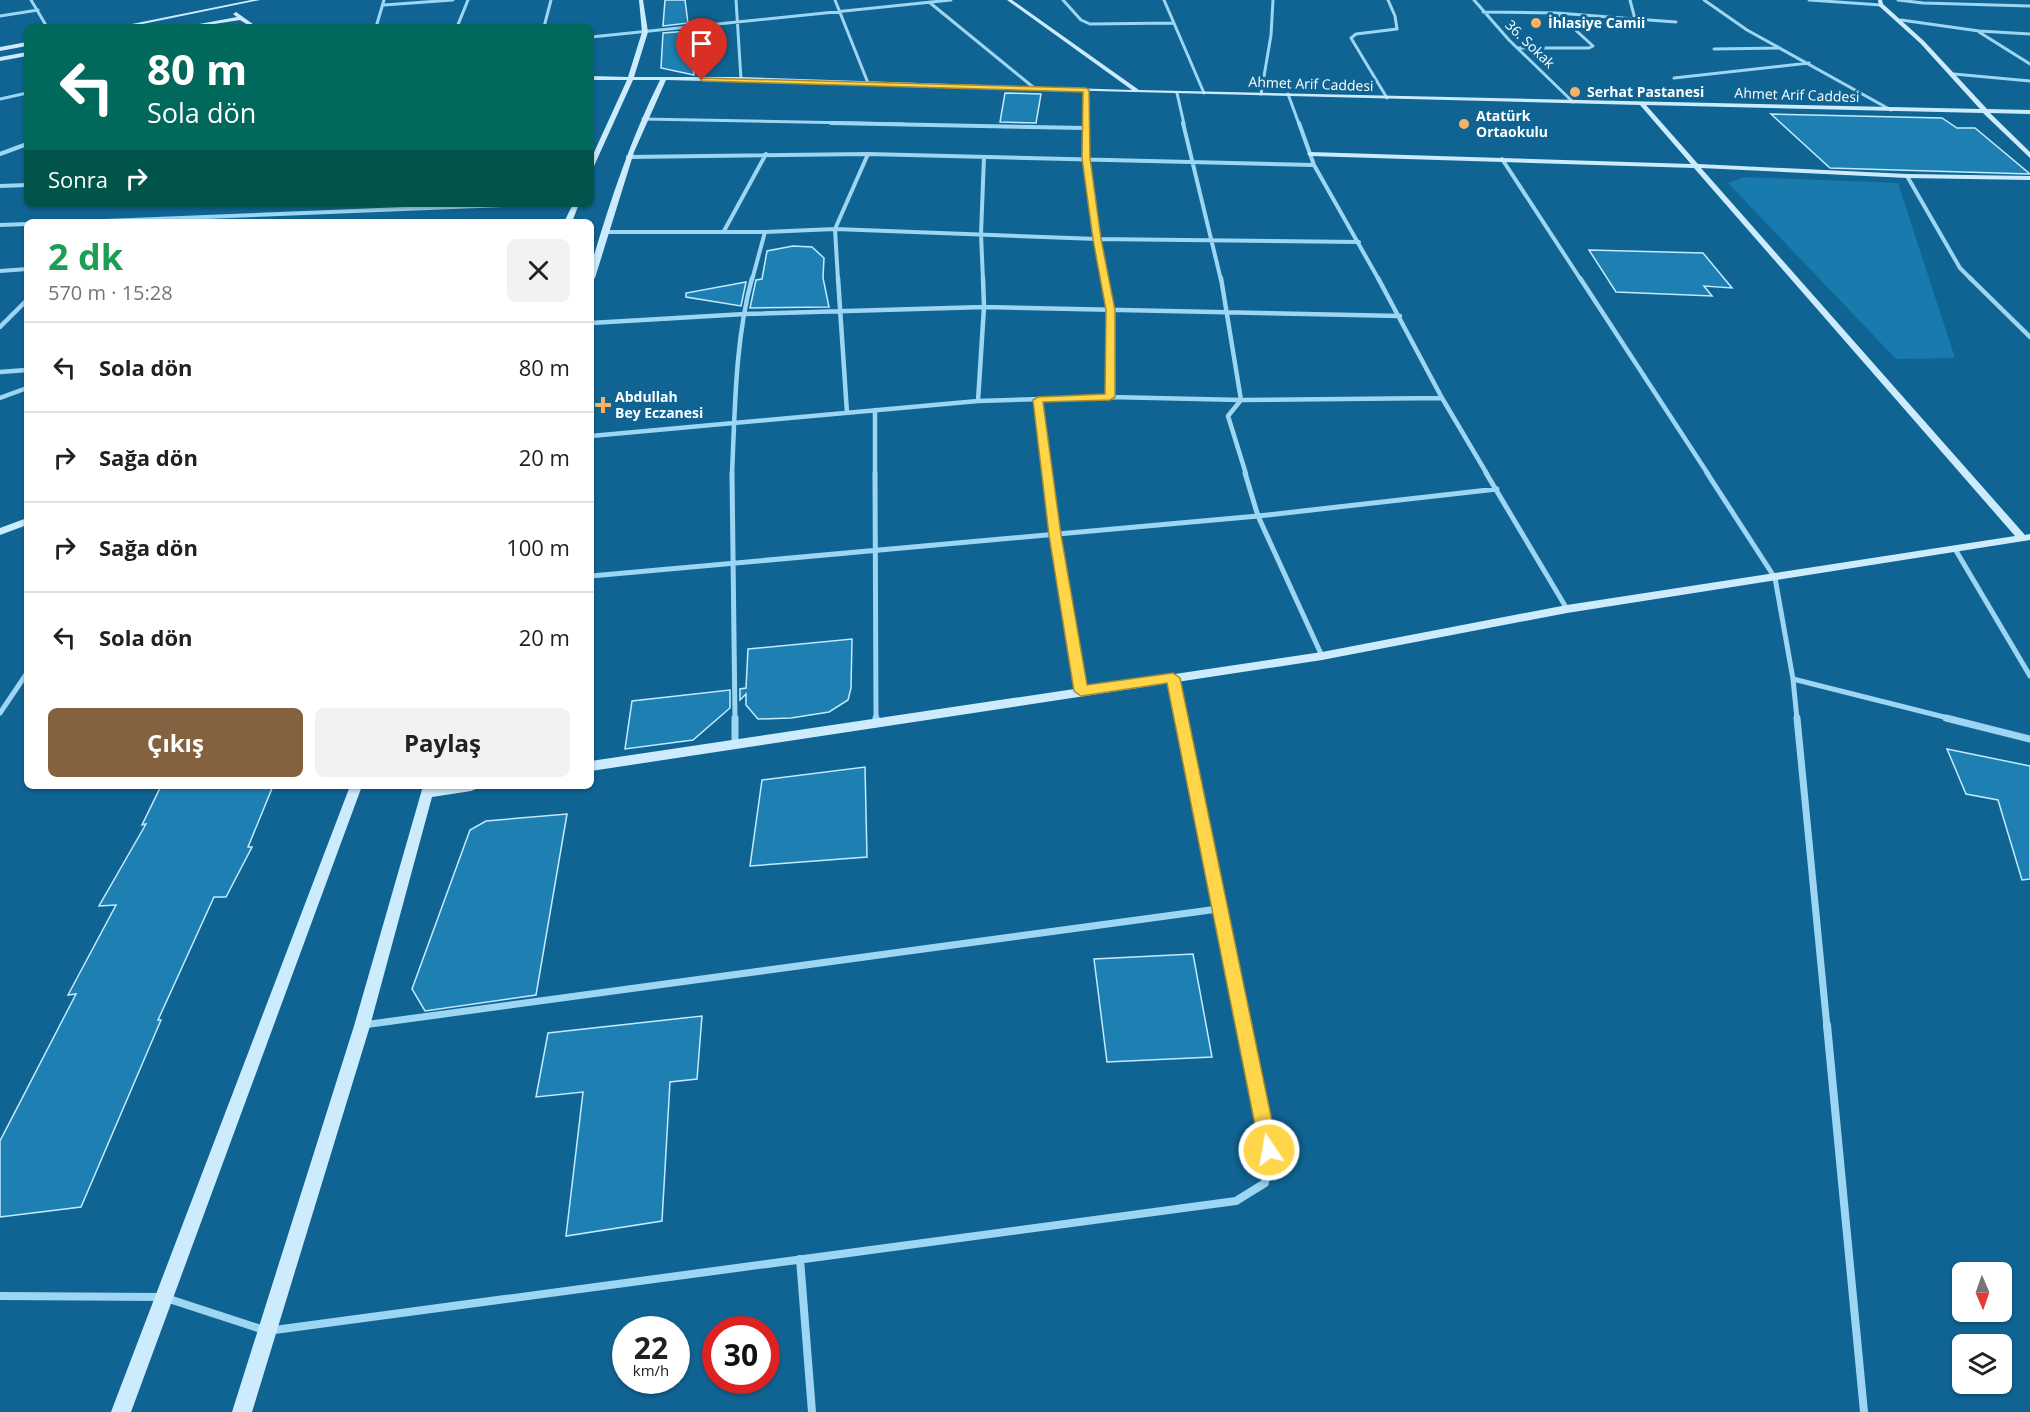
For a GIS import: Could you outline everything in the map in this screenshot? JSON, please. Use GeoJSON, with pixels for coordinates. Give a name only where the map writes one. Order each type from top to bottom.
{"type":"FeatureCollection","features":[{"type":"Feature","properties":{"kind":"street"},"geometry":{"type":"LineString","coordinates":[[31,0],[46,24]]}},
{"type":"Feature","properties":{"kind":"street"},"geometry":{"type":"LineString","coordinates":[[222,0],[250,24]]}},
{"type":"Feature","properties":{"kind":"street"},"geometry":{"type":"LineString","coordinates":[[136,24],[258,0]]}},
{"type":"Feature","properties":{"kind":"street"},"geometry":{"type":"LineString","coordinates":[[377,24],[384,0]]}},
{"type":"Feature","properties":{"kind":"street"},"geometry":{"type":"LineString","coordinates":[[384,5],[453,0]]}},
{"type":"Feature","properties":{"kind":"street"},"geometry":{"type":"LineString","coordinates":[[458,24],[468,0]]}},
{"type":"Feature","properties":{"kind":"street"},"geometry":{"type":"LineString","coordinates":[[545,24],[551,0]]}},
{"type":"Feature","properties":{"kind":"street"},"geometry":{"type":"LineString","coordinates":[[594,158],[630,80],[645,32],[641,0]]}},
{"type":"Feature","properties":{"kind":"street"},"geometry":{"type":"LineString","coordinates":[[736,0],[741,80]]}},
{"type":"Feature","properties":{"kind":"street"},"geometry":{"type":"LineString","coordinates":[[835,0],[868,83]]}},
{"type":"Feature","properties":{"kind":"street"},"geometry":{"type":"LineString","coordinates":[[594,37],[951,0]]}},
{"type":"Feature","properties":{"kind":"street"},"geometry":{"type":"LineString","coordinates":[[1009,0],[1137,91]]}},
{"type":"Feature","properties":{"kind":"street"},"geometry":{"type":"LineString","coordinates":[[1063,0],[1081,20],[1090,24],[1174,23]]}},
{"type":"Feature","properties":{"kind":"street"},"geometry":{"type":"LineString","coordinates":[[1164,0],[1204,93]]}},
{"type":"Feature","properties":{"kind":"street"},"geometry":{"type":"LineString","coordinates":[[1261,94],[1271,35],[1273,0]]}},
{"type":"Feature","properties":{"kind":"street"},"geometry":{"type":"LineString","coordinates":[[1387,98],[1351,38],[1356,34],[1397,29],[1395,16],[1388,0]]}},
{"type":"Feature","properties":{"kind":"street","name":"36. Sokak"},"geometry":{"type":"LineString","coordinates":[[1474,0],[1517,48],[1573,102]]}},
{"type":"Feature","properties":{"kind":"street"},"geometry":{"type":"LineString","coordinates":[[1630,0],[1635,19]]}},
{"type":"Feature","properties":{"kind":"street"},"geometry":{"type":"LineString","coordinates":[[1704,0],[1747,30],[1891,110]]}},
{"type":"Feature","properties":{"kind":"street"},"geometry":{"type":"LineString","coordinates":[[1809,0],[1880,2],[1954,74],[1985,111],[2030,156]]}},
{"type":"Feature","properties":{"kind":"street"},"geometry":{"type":"LineString","coordinates":[[1898,0],[1983,6],[2030,6]]}},
{"type":"Feature","properties":{"kind":"street"},"geometry":{"type":"LineString","coordinates":[[1969,0],[1983,6]]}},
{"type":"Feature","properties":{"kind":"street"},"geometry":{"type":"LineString","coordinates":[[928,1],[1033,87]]}},
{"type":"Feature","properties":{"kind":"street"},"geometry":{"type":"LineString","coordinates":[[0,16],[39,10]]}},
{"type":"Feature","properties":{"kind":"street"},"geometry":{"type":"LineString","coordinates":[[1483,12],[1557,13],[1676,22]]}},
{"type":"Feature","properties":{"kind":"street"},"geometry":{"type":"LineString","coordinates":[[1517,48],[1589,48],[1593,46],[1557,13]]}},
{"type":"Feature","properties":{"kind":"street"},"geometry":{"type":"LineString","coordinates":[[204,24],[241,18]]}},
{"type":"Feature","properties":{"kind":"street"},"geometry":{"type":"LineString","coordinates":[[1901,20],[1979,31],[2030,34]]}},
{"type":"Feature","properties":{"kind":"street"},"geometry":{"type":"LineString","coordinates":[[1979,31],[2030,64]]}},
{"type":"Feature","properties":{"kind":"street"},"geometry":{"type":"LineString","coordinates":[[0,49],[24,45]]}},
{"type":"Feature","properties":{"kind":"street"},"geometry":{"type":"LineString","coordinates":[[1714,49],[1780,48]]}},
{"type":"Feature","properties":{"kind":"street"},"geometry":{"type":"LineString","coordinates":[[0,59],[24,55]]}},
{"type":"Feature","properties":{"kind":"street"},"geometry":{"type":"LineString","coordinates":[[1674,78],[1809,63]]}},
{"type":"Feature","properties":{"kind":"street"},"geometry":{"type":"LineString","coordinates":[[1954,74],[2030,81]]}},
{"type":"Feature","properties":{"kind":"street","name":"Ahmet Arif Caddesi"},"geometry":{"type":"LineString","coordinates":[[594,78],[2030,112]]}},
{"type":"Feature","properties":{"kind":"street"},"geometry":{"type":"LineString","coordinates":[[594,268],[628,157],[643,119],[663,80]]}},
{"type":"Feature","properties":{"kind":"street"},"geometry":{"type":"LineString","coordinates":[[1086,90],[1084,129],[1086,158],[1097,239],[1111,310],[1110,397]]}},
{"type":"Feature","properties":{"kind":"street"},"geometry":{"type":"LineString","coordinates":[[1177,93],[1228,314],[1241,400],[1228,416],[1257,516],[1322,656]]}},
{"type":"Feature","properties":{"kind":"street"},"geometry":{"type":"LineString","coordinates":[[0,99],[24,94]]}},
{"type":"Feature","properties":{"kind":"street"},"geometry":{"type":"LineString","coordinates":[[1288,94],[1314,165],[1400,316],[1442,398],[1567,609]]}},
{"type":"Feature","properties":{"kind":"street"},"geometry":{"type":"LineString","coordinates":[[1640,102],[2026,537]]}},
{"type":"Feature","properties":{"kind":"street"},"geometry":{"type":"LineString","coordinates":[[643,119],[1084,129]]}},
{"type":"Feature","properties":{"kind":"street"},"geometry":{"type":"LineString","coordinates":[[0,154],[24,145]]}},
{"type":"Feature","properties":{"kind":"street"},"geometry":{"type":"LineString","coordinates":[[724,231],[766,154]]}},
{"type":"Feature","properties":{"kind":"street"},"geometry":{"type":"LineString","coordinates":[[628,157],[868,154],[1191,160],[1314,165]]}},
{"type":"Feature","properties":{"kind":"street"},"geometry":{"type":"LineString","coordinates":[[847,413],[836,229],[868,154]]}},
{"type":"Feature","properties":{"kind":"street"},"geometry":{"type":"LineString","coordinates":[[1310,154],[1698,166],[1907,176],[2030,178]]}},
{"type":"Feature","properties":{"kind":"street"},"geometry":{"type":"LineString","coordinates":[[978,401],[984,307],[981,234],[984,157]]}},
{"type":"Feature","properties":{"kind":"street"},"geometry":{"type":"LineString","coordinates":[[1502,159],[1775,578],[1793,679],[1864,1412]]}},
{"type":"Feature","properties":{"kind":"street"},"geometry":{"type":"LineString","coordinates":[[1907,176],[1960,268],[2030,337]]}},
{"type":"Feature","properties":{"kind":"street"},"geometry":{"type":"LineString","coordinates":[[0,186],[24,185]]}},
{"type":"Feature","properties":{"kind":"street"},"geometry":{"type":"LineString","coordinates":[[154,219],[452,207]]}},
{"type":"Feature","properties":{"kind":"street"},"geometry":{"type":"LineString","coordinates":[[0,225],[24,224]]}},
{"type":"Feature","properties":{"kind":"street"},"geometry":{"type":"LineString","coordinates":[[605,232],[765,232],[836,229],[1097,239],[1359,242]]}},
{"type":"Feature","properties":{"kind":"street"},"geometry":{"type":"LineString","coordinates":[[735,743],[732,565],[735,424],[745,314],[765,232]]}},
{"type":"Feature","properties":{"kind":"street"},"geometry":{"type":"LineString","coordinates":[[0,271],[24,269]]}},
{"type":"Feature","properties":{"kind":"street"},"geometry":{"type":"LineString","coordinates":[[0,327],[24,303]]}},
{"type":"Feature","properties":{"kind":"street"},"geometry":{"type":"LineString","coordinates":[[594,323],[745,314],[984,307],[1400,316]]}},
{"type":"Feature","properties":{"kind":"street"},"geometry":{"type":"LineString","coordinates":[[0,372],[24,370]]}},
{"type":"Feature","properties":{"kind":"street"},"geometry":{"type":"LineString","coordinates":[[0,398],[24,388]]}},
{"type":"Feature","properties":{"kind":"street"},"geometry":{"type":"LineString","coordinates":[[594,436],[978,401],[1110,397],[1241,400],[1442,398]]}},
{"type":"Feature","properties":{"kind":"street"},"geometry":{"type":"LineString","coordinates":[[1038,400],[1055,535],[1081,691]]}},
{"type":"Feature","properties":{"kind":"street"},"geometry":{"type":"LineString","coordinates":[[875,410],[876,724]]}},
{"type":"Feature","properties":{"kind":"street"},"geometry":{"type":"LineString","coordinates":[[594,576],[1257,516],[1497,489]]}},
{"type":"Feature","properties":{"kind":"street"},"geometry":{"type":"LineString","coordinates":[[0,532],[24,522]]}},
{"type":"Feature","properties":{"kind":"street"},"geometry":{"type":"LineString","coordinates":[[594,766],[1322,656],[1567,609],[2026,537]]}},
{"type":"Feature","properties":{"kind":"street"},"geometry":{"type":"LineString","coordinates":[[1955,549],[2030,676]]}},
{"type":"Feature","properties":{"kind":"street"},"geometry":{"type":"LineString","coordinates":[[0,712],[24,677]]}},
{"type":"Feature","properties":{"kind":"street"},"geometry":{"type":"LineString","coordinates":[[0,1296],[163,1298],[267,1331],[1236,1201],[1264,1183],[1269,1150],[1218,909],[1173,678]]}},
{"type":"Feature","properties":{"kind":"street"},"geometry":{"type":"LineString","coordinates":[[1793,679],[2030,738]]}},
{"type":"Feature","properties":{"kind":"street"},"geometry":{"type":"LineString","coordinates":[[120,1412],[355,789]]}},
{"type":"Feature","properties":{"kind":"street"},"geometry":{"type":"LineString","coordinates":[[242,1412],[362,1026],[428,790]]}},
{"type":"Feature","properties":{"kind":"street"},"geometry":{"type":"LineString","coordinates":[[362,1026],[1218,909]]}},
{"type":"Feature","properties":{"kind":"street"},"geometry":{"type":"LineString","coordinates":[[800,1259],[812,1412]]}},
{"type":"Feature","properties":{"kind":"shaded area"},"geometry":{"type":"Polygon","coordinates":[[[1744,177],[1898,183],[1955,358],[1896,359],[1728,183],[1744,177]]]}},
{"type":"Feature","properties":{"kind":"building"},"geometry":{"type":"Polygon","coordinates":[[[665,0],[685,0],[688,23],[663,26],[665,0]]]}},
{"type":"Feature","properties":{"kind":"building"},"geometry":{"type":"Polygon","coordinates":[[[689,31],[694,75],[661,68],[663,33],[689,31]]]}},
{"type":"Feature","properties":{"kind":"building"},"geometry":{"type":"Polygon","coordinates":[[[1005,93],[1041,94],[1036,123],[1000,122],[1005,93]]]}},
{"type":"Feature","properties":{"kind":"building"},"geometry":{"type":"Polygon","coordinates":[[[1771,114],[1942,118],[1957,128],[1975,128],[2030,174],[1830,168],[1771,114]]]}},
{"type":"Feature","properties":{"kind":"building"},"geometry":{"type":"Polygon","coordinates":[[[793,246],[812,247],[824,258],[823,278],[829,307],[750,308],[756,280],[762,279],[767,251],[793,246]]]}},
{"type":"Feature","properties":{"kind":"building"},"geometry":{"type":"Polygon","coordinates":[[[1589,250],[1703,253],[1732,288],[1704,286],[1712,296],[1616,292],[1589,250]]]}},
{"type":"Feature","properties":{"kind":"building"},"geometry":{"type":"Polygon","coordinates":[[[746,282],[741,306],[686,297],[686,293],[746,282]]]}},
{"type":"Feature","properties":{"kind":"building"},"geometry":{"type":"Polygon","coordinates":[[[852,639],[851,688],[848,700],[829,712],[791,718],[758,719],[746,705],[746,694],[740,700],[740,689],[746,688],[748,649],[852,639]]]}},
{"type":"Feature","properties":{"kind":"building"},"geometry":{"type":"Polygon","coordinates":[[[730,690],[730,708],[693,740],[625,749],[632,701],[730,690]]]}},
{"type":"Feature","properties":{"kind":"building"},"geometry":{"type":"Polygon","coordinates":[[[1947,749],[2030,766],[2030,879],[2022,880],[1998,800],[1966,794],[1947,749]]]}},
{"type":"Feature","properties":{"kind":"building"},"geometry":{"type":"Polygon","coordinates":[[[865,767],[867,857],[750,866],[762,780],[865,767]]]}},
{"type":"Feature","properties":{"kind":"building"},"geometry":{"type":"Polygon","coordinates":[[[160,789],[272,789],[248,847],[252,847],[226,897],[214,897],[158,1020],[161,1020],[81,1207],[0,1217],[0,1141],[76,994],[68,995],[116,905],[99,906],[146,824],[142,825],[160,789]]]}},
{"type":"Feature","properties":{"kind":"building"},"geometry":{"type":"Polygon","coordinates":[[[567,814],[536,995],[425,1011],[412,989],[470,830],[486,821],[567,814]]]}},
{"type":"Feature","properties":{"kind":"building"},"geometry":{"type":"Polygon","coordinates":[[[1193,954],[1212,1057],[1107,1062],[1094,959],[1193,954]]]}},
{"type":"Feature","properties":{"kind":"building"},"geometry":{"type":"Polygon","coordinates":[[[702,1016],[697,1079],[670,1082],[662,1221],[566,1236],[583,1092],[536,1097],[548,1033],[702,1016]]]}},
{"type":"Feature","properties":{"kind":"place","name":"İhlasiye Camii"},"geometry":{"type":"Point","coordinates":[1536,23]}},
{"type":"Feature","properties":{"kind":"place","name":"Serhat Pastanesi"},"geometry":{"type":"Point","coordinates":[1575,92]}},
{"type":"Feature","properties":{"kind":"place","name":"Atatürk Ortaokulu"},"geometry":{"type":"Point","coordinates":[1464,124]}},
{"type":"Feature","properties":{"kind":"place","name":"Abdullah Bey Eczanesi"},"geometry":{"type":"Point","coordinates":[603,405]}},
{"type":"Feature","properties":{"kind":"route"},"geometry":{"type":"LineString","coordinates":[[702,80],[1086,90],[1084,129],[1086,158],[1097,239],[1111,310],[1110,397],[1038,400],[1055,535],[1081,691],[1173,678],[1218,909],[1269,1150]]}}]}
